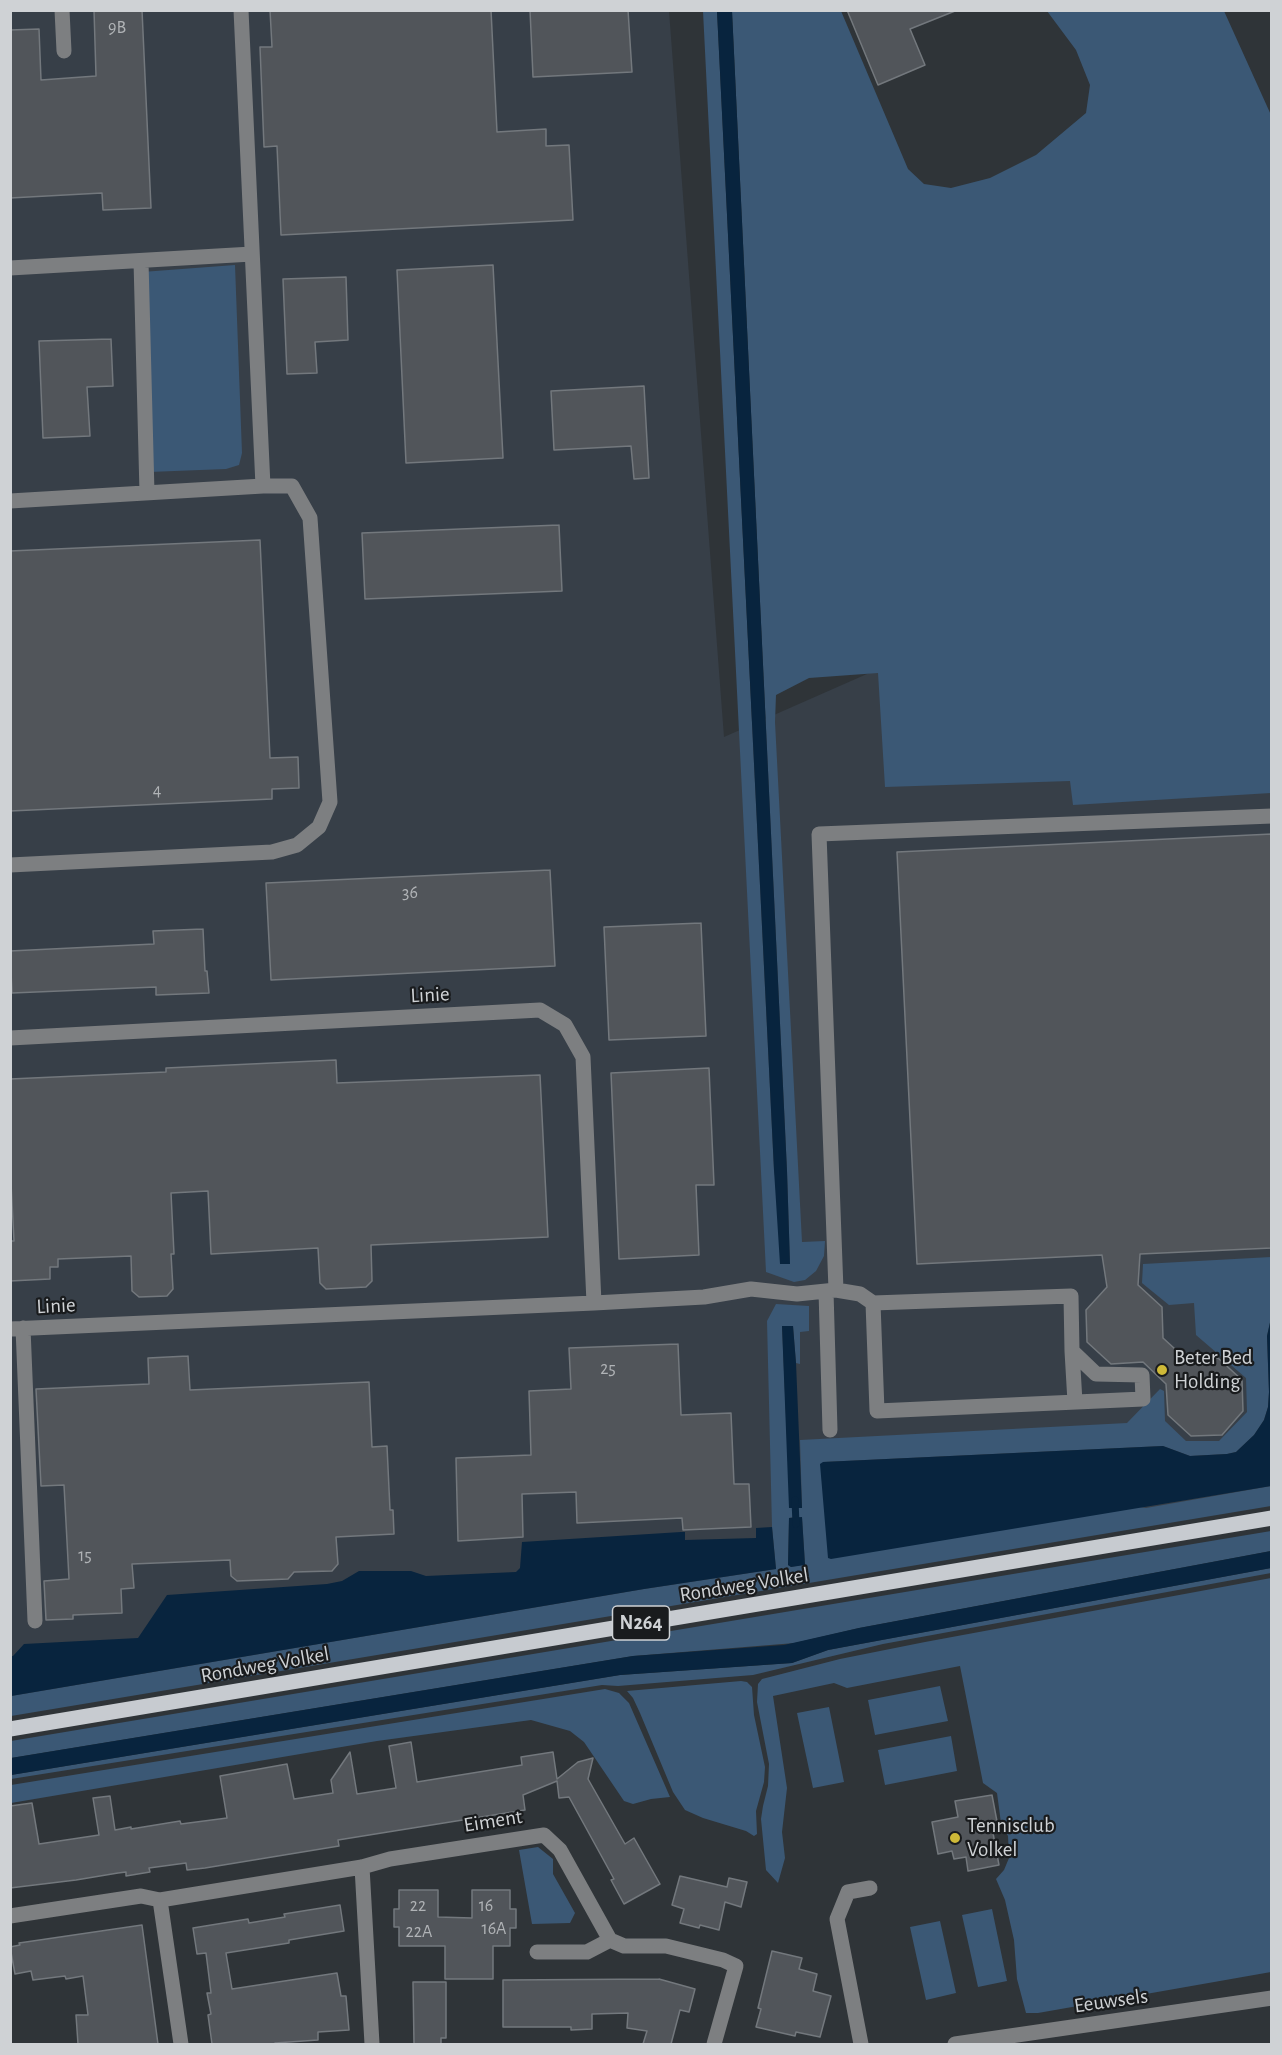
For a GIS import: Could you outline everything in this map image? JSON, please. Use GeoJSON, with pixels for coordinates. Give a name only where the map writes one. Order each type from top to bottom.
{"type":"FeatureCollection","features":[{"type":"Feature","properties":{"kind":"main road","name":"Rondweg Volkel"},"geometry":{"type":"LineString","coordinates":[[10,1729],[1272,1518]]}},
{"type":"Feature","properties":{"kind":"street"},"geometry":{"type":"LineString","coordinates":[[63,10],[64,51]]}},
{"type":"Feature","properties":{"kind":"street"},"geometry":{"type":"LineString","coordinates":[[241,10],[263,486]]}},
{"type":"Feature","properties":{"kind":"street"},"geometry":{"type":"LineString","coordinates":[[10,268],[252,254]]}},
{"type":"Feature","properties":{"kind":"street"},"geometry":{"type":"LineString","coordinates":[[141,261],[147,493]]}},
{"type":"Feature","properties":{"kind":"street"},"geometry":{"type":"LineString","coordinates":[[10,501],[292,486],[310,518],[330,802],[319,827],[297,845],[272,852],[10,865]]}},
{"type":"Feature","properties":{"kind":"street"},"geometry":{"type":"LineString","coordinates":[[830,1430],[831,1291],[819,834],[1272,816]]}},
{"type":"Feature","properties":{"kind":"street","name":"Linie"},"geometry":{"type":"LineString","coordinates":[[10,1038],[540,1010],[565,1024],[583,1057],[594,1303]]}},
{"type":"Feature","properties":{"kind":"street","name":"Linie"},"geometry":{"type":"LineString","coordinates":[[35,1621],[17,1329],[594,1303],[704,1297],[751,1289],[797,1294],[831,1291]]}},
{"type":"Feature","properties":{"kind":"street"},"geometry":{"type":"LineString","coordinates":[[831,1291],[860,1294],[873,1303],[1071,1296],[1075,1402]]}},
{"type":"Feature","properties":{"kind":"street"},"geometry":{"type":"LineString","coordinates":[[873,1303],[877,1411],[1143,1399],[1142,1375],[1096,1374],[1072,1351]]}},
{"type":"Feature","properties":{"kind":"street","name":"Eiment"},"geometry":{"type":"LineString","coordinates":[[10,1916],[141,1896],[160,1900],[362,1867],[390,1859],[544,1835],[560,1850],[610,1940]]}},
{"type":"Feature","properties":{"kind":"street"},"geometry":{"type":"LineString","coordinates":[[362,1867],[372,2044]]}},
{"type":"Feature","properties":{"kind":"street"},"geometry":{"type":"LineString","coordinates":[[861,2044],[837,1919],[848,1892],[870,1888]]}},
{"type":"Feature","properties":{"kind":"street"},"geometry":{"type":"LineString","coordinates":[[160,1900],[181,2044]]}},
{"type":"Feature","properties":{"kind":"street"},"geometry":{"type":"LineString","coordinates":[[537,1952],[587,1952],[610,1940],[624,1946],[666,1946],[723,1960],[736,1966],[714,2044]]}},
{"type":"Feature","properties":{"kind":"street","name":"Eeuwsels"},"geometry":{"type":"LineString","coordinates":[[955,2044],[1272,1998]]}},
{"type":"Feature","properties":{"kind":"shaded area"},"geometry":{"type":"Polygon","coordinates":[[[11,11],[669,11],[724,737],[969,629],[1271,522],[1271,1495],[11,1707],[11,11]]]}},
{"type":"Feature","properties":{"kind":"shaded area"},"geometry":{"type":"Polygon","coordinates":[[[703,11],[717,11],[774,1170],[790,1264],[732,11],[841,11],[908,169],[924,184],[951,188],[990,178],[1036,155],[1086,113],[1090,85],[1076,50],[1047,11],[1224,11],[1271,115],[1271,793],[1073,805],[1070,781],[885,787],[878,673],[809,678],[776,695],[775,722],[802,1242],[825,1241],[824,1256],[816,1271],[805,1280],[794,1282],[766,1272],[703,11]]]}},
{"type":"Feature","properties":{"kind":"shaded area"},"geometry":{"type":"Polygon","coordinates":[[[717,11],[732,11],[790,1264],[780,1264],[774,1170],[717,11]]]}},
{"type":"Feature","properties":{"kind":"shaded area"},"geometry":{"type":"Polygon","coordinates":[[[235,265],[242,453],[239,465],[226,469],[149,472],[142,272],[235,265]]]}},
{"type":"Feature","properties":{"kind":"shaded area"},"geometry":{"type":"Polygon","coordinates":[[[1271,1257],[1271,1318],[1267,1336],[1268,1407],[1264,1420],[1254,1435],[1236,1452],[1190,1456],[1163,1446],[823,1462],[1146,1508],[1271,1486],[1271,1506],[11,1716],[11,1696],[644,1589],[776,1569],[772,1527],[767,1321],[776,1304],[809,1306],[809,1331],[800,1332],[800,1364],[796,1363],[793,1326],[782,1326],[790,1508],[793,1508],[794,1517],[789,1518],[788,1565],[791,1567],[805,1564],[802,1518],[798,1517],[797,1508],[802,1507],[800,1440],[1127,1423],[1160,1389],[1164,1391],[1165,1421],[1186,1441],[1219,1441],[1247,1412],[1246,1378],[1196,1335],[1194,1303],[1169,1305],[1142,1283],[1143,1264],[1271,1257]]]}},
{"type":"Feature","properties":{"kind":"shaded area"},"geometry":{"type":"Polygon","coordinates":[[[1271,1318],[1271,1486],[828,1558],[820,1464],[823,1462],[1163,1446],[1190,1456],[1236,1452],[1254,1435],[1264,1420],[1268,1407],[1267,1336],[1271,1318]]]}},
{"type":"Feature","properties":{"kind":"shaded area"},"geometry":{"type":"Polygon","coordinates":[[[782,1326],[793,1326],[802,1508],[789,1508],[782,1326]]]}},
{"type":"Feature","properties":{"kind":"shaded area"},"geometry":{"type":"Polygon","coordinates":[[[802,1517],[805,1565],[791,1567],[788,1565],[789,1518],[802,1517]]]}},
{"type":"Feature","properties":{"kind":"shaded area"},"geometry":{"type":"Polygon","coordinates":[[[772,1527],[776,1569],[644,1589],[11,1696],[11,1656],[24,1644],[138,1638],[167,1595],[327,1584],[342,1581],[359,1571],[411,1571],[426,1576],[516,1572],[520,1568],[522,1542],[681,1532],[685,1532],[685,1540],[756,1538],[756,1528],[772,1527]]]}},
{"type":"Feature","properties":{"kind":"shaded area"},"geometry":{"type":"Polygon","coordinates":[[[1271,1531],[1271,1551],[859,1628],[795,1643],[633,1656],[11,1758],[11,1741],[1271,1531]]]}},
{"type":"Feature","properties":{"kind":"shaded area"},"geometry":{"type":"Polygon","coordinates":[[[1271,1551],[1271,1568],[828,1650],[792,1663],[620,1675],[11,1775],[11,1758],[633,1656],[784,1645],[859,1628],[1271,1551]]]}},
{"type":"Feature","properties":{"kind":"shaded area"},"geometry":{"type":"Polygon","coordinates":[[[1271,1568],[1271,1573],[883,1644],[753,1675],[618,1686],[602,1685],[11,1779],[11,1775],[620,1675],[792,1663],[828,1650],[1271,1568]]]}},
{"type":"Feature","properties":{"kind":"shaded area"},"geometry":{"type":"Polygon","coordinates":[[[1271,1578],[1271,1972],[1038,2013],[1026,2013],[1017,1979],[1014,1940],[1005,1900],[996,1879],[1004,1870],[1009,1858],[1008,1836],[1001,1823],[997,1793],[983,1783],[960,1666],[847,1688],[834,1683],[773,1696],[787,1788],[782,1832],[785,1858],[778,1883],[766,1870],[761,1819],[768,1786],[769,1764],[757,1702],[758,1684],[762,1679],[840,1659],[925,1642],[1271,1578]]]}},
{"type":"Feature","properties":{"kind":"shaded area"},"geometry":{"type":"Polygon","coordinates":[[[747,1682],[752,1687],[754,1715],[765,1767],[764,1782],[756,1811],[757,1834],[754,1836],[746,1831],[685,1810],[673,1792],[640,1713],[627,1691],[747,1682]]]}},
{"type":"Feature","properties":{"kind":"shaded area"},"geometry":{"type":"Polygon","coordinates":[[[940,1686],[948,1721],[875,1735],[868,1700],[940,1686]]]}},
{"type":"Feature","properties":{"kind":"shaded area"},"geometry":{"type":"Polygon","coordinates":[[[605,1689],[619,1693],[629,1703],[670,1797],[633,1804],[624,1801],[584,1742],[570,1731],[531,1720],[377,1741],[11,1803],[11,1785],[605,1689]]]}},
{"type":"Feature","properties":{"kind":"shaded area"},"geometry":{"type":"Polygon","coordinates":[[[829,1707],[844,1782],[813,1788],[797,1713],[829,1707]]]}},
{"type":"Feature","properties":{"kind":"shaded area"},"geometry":{"type":"Polygon","coordinates":[[[951,1736],[957,1771],[885,1785],[878,1750],[951,1736]]]}},
{"type":"Feature","properties":{"kind":"shaded area"},"geometry":{"type":"Polygon","coordinates":[[[538,1847],[553,1859],[553,1874],[575,1913],[570,1923],[532,1924],[519,1850],[538,1847]]]}},
{"type":"Feature","properties":{"kind":"shaded area"},"geometry":{"type":"Polygon","coordinates":[[[992,1909],[1007,1981],[978,1987],[962,1915],[992,1909]]]}},
{"type":"Feature","properties":{"kind":"shaded area"},"geometry":{"type":"Polygon","coordinates":[[[940,1921],[956,1993],[926,2000],[910,1927],[940,1921]]]}},
{"type":"Feature","properties":{"kind":"building"},"geometry":{"type":"Polygon","coordinates":[[[94,10],[142,10],[151,208],[103,210],[102,193],[10,198],[10,30],[39,29],[41,80],[96,76],[94,10]]]}},
{"type":"Feature","properties":{"kind":"building"},"geometry":{"type":"Polygon","coordinates":[[[270,10],[491,10],[497,132],[546,129],[546,146],[569,145],[573,220],[281,235],[277,146],[264,147],[260,47],[272,47],[270,10]]]}},
{"type":"Feature","properties":{"kind":"building"},"geometry":{"type":"Polygon","coordinates":[[[530,10],[628,10],[632,72],[533,77],[530,10]]]}},
{"type":"Feature","properties":{"kind":"building"},"geometry":{"type":"Polygon","coordinates":[[[847,10],[955,11],[910,29],[925,65],[878,85],[847,10]]]}},
{"type":"Feature","properties":{"kind":"building"},"geometry":{"type":"Polygon","coordinates":[[[493,265],[503,458],[406,463],[397,270],[493,265]]]}},
{"type":"Feature","properties":{"kind":"building"},"geometry":{"type":"Polygon","coordinates":[[[346,277],[348,340],[315,342],[317,373],[287,374],[283,279],[346,277]]]}},
{"type":"Feature","properties":{"kind":"building"},"geometry":{"type":"Polygon","coordinates":[[[111,339],[113,386],[87,387],[90,436],[43,438],[39,341],[111,339]]]}},
{"type":"Feature","properties":{"kind":"building"},"geometry":{"type":"Polygon","coordinates":[[[644,386],[649,478],[634,479],[631,446],[554,450],[551,391],[644,386]]]}},
{"type":"Feature","properties":{"kind":"building"},"geometry":{"type":"Polygon","coordinates":[[[559,525],[562,591],[365,599],[362,533],[559,525]]]}},
{"type":"Feature","properties":{"kind":"building"},"geometry":{"type":"Polygon","coordinates":[[[260,540],[270,758],[298,757],[299,788],[272,789],[272,799],[10,811],[10,551],[260,540]]]}},
{"type":"Feature","properties":{"kind":"building"},"geometry":{"type":"Polygon","coordinates":[[[1272,834],[1272,1248],[1140,1254],[1138,1285],[1162,1307],[1163,1338],[1187,1360],[1218,1358],[1242,1380],[1243,1411],[1222,1435],[1191,1436],[1168,1415],[1166,1384],[1143,1362],[1111,1364],[1087,1342],[1086,1310],[1107,1287],[1102,1255],[917,1264],[897,852],[1272,834]]]}},
{"type":"Feature","properties":{"kind":"building"},"geometry":{"type":"Polygon","coordinates":[[[550,870],[555,966],[271,980],[266,883],[550,870]]]}},
{"type":"Feature","properties":{"kind":"building"},"geometry":{"type":"Polygon","coordinates":[[[701,923],[706,1036],[609,1040],[604,927],[701,923]]]}},
{"type":"Feature","properties":{"kind":"building"},"geometry":{"type":"Polygon","coordinates":[[[203,929],[205,971],[207,971],[209,993],[156,995],[156,987],[12,993],[10,951],[154,944],[153,931],[203,929]]]}},
{"type":"Feature","properties":{"kind":"building"},"geometry":{"type":"Polygon","coordinates":[[[336,1060],[337,1083],[540,1075],[548,1237],[371,1245],[372,1281],[366,1287],[326,1289],[320,1283],[318,1248],[211,1254],[208,1191],[171,1193],[173,1289],[167,1296],[139,1297],[132,1291],[131,1256],[58,1259],[58,1267],[50,1267],[50,1279],[10,1281],[10,1241],[14,1241],[10,1164],[10,1079],[166,1072],[166,1068],[336,1060]]]}},
{"type":"Feature","properties":{"kind":"building"},"geometry":{"type":"Polygon","coordinates":[[[709,1068],[714,1185],[696,1185],[699,1255],[619,1259],[611,1073],[709,1068]]]}},
{"type":"Feature","properties":{"kind":"building"},"geometry":{"type":"Polygon","coordinates":[[[678,1344],[681,1415],[731,1413],[734,1484],[749,1484],[751,1527],[683,1530],[682,1518],[577,1523],[576,1492],[522,1494],[523,1537],[458,1541],[456,1458],[531,1455],[529,1391],[571,1389],[569,1348],[678,1344]]]}},
{"type":"Feature","properties":{"kind":"building"},"geometry":{"type":"Polygon","coordinates":[[[188,1356],[190,1390],[369,1382],[372,1447],[387,1446],[390,1510],[393,1510],[394,1534],[336,1537],[338,1564],[332,1571],[294,1572],[288,1579],[237,1581],[231,1576],[230,1560],[132,1564],[134,1588],[121,1589],[122,1613],[73,1615],[73,1619],[46,1620],[44,1581],[69,1579],[64,1485],[41,1486],[36,1389],[149,1384],[148,1358],[188,1356]]]}},
{"type":"Feature","properties":{"kind":"building"},"geometry":{"type":"Polygon","coordinates":[[[411,1742],[417,1782],[522,1765],[521,1757],[553,1752],[557,1779],[578,1762],[593,1758],[588,1779],[625,1844],[634,1838],[660,1884],[624,1904],[611,1880],[614,1879],[569,1797],[559,1798],[557,1781],[523,1795],[525,1810],[338,1840],[339,1846],[205,1868],[187,1870],[186,1863],[149,1868],[150,1872],[126,1876],[126,1872],[10,1888],[10,1806],[32,1803],[39,1844],[99,1835],[93,1798],[110,1796],[115,1830],[180,1821],[181,1824],[227,1818],[220,1776],[287,1764],[294,1799],[333,1793],[331,1780],[350,1752],[357,1794],[396,1788],[389,1746],[411,1742]]]}},
{"type":"Feature","properties":{"kind":"building"},"geometry":{"type":"Polygon","coordinates":[[[992,1795],[999,1832],[993,1833],[999,1865],[968,1871],[966,1857],[954,1859],[952,1851],[938,1854],[932,1822],[958,1817],[955,1801],[992,1795]]]}},
{"type":"Feature","properties":{"kind":"building"},"geometry":{"type":"Polygon","coordinates":[[[680,1876],[727,1887],[729,1878],[747,1882],[741,1907],[725,1902],[719,1930],[680,1923],[684,1909],[672,1905],[680,1876]]]}},
{"type":"Feature","properties":{"kind":"building"},"geometry":{"type":"Polygon","coordinates":[[[399,1890],[438,1890],[438,1917],[472,1918],[472,1890],[510,1890],[510,1909],[516,1909],[516,1928],[510,1928],[510,1946],[493,1946],[493,1979],[445,1979],[445,1946],[399,1946],[399,1927],[394,1927],[394,1909],[399,1909],[399,1890]]]}},
{"type":"Feature","properties":{"kind":"building"},"geometry":{"type":"Polygon","coordinates":[[[340,1905],[344,1931],[226,1953],[232,1989],[337,1973],[341,1996],[346,1996],[349,2030],[318,2032],[318,2040],[276,2044],[212,2044],[208,2015],[211,2014],[207,1993],[211,1993],[206,1953],[197,1954],[193,1928],[248,1919],[249,1923],[285,1917],[284,1914],[340,1905]]]}},
{"type":"Feature","properties":{"kind":"building"},"geometry":{"type":"Polygon","coordinates":[[[142,1925],[158,2044],[78,2044],[76,2015],[88,2015],[83,1976],[33,1980],[31,1971],[15,1974],[10,1947],[20,1945],[19,1943],[142,1925]]]}},
{"type":"Feature","properties":{"kind":"building"},"geometry":{"type":"Polygon","coordinates":[[[772,1951],[802,1958],[799,1969],[817,1974],[813,1991],[831,1996],[820,2037],[796,2032],[795,2036],[756,2027],[761,2009],[758,2008],[772,1951]]]}},
{"type":"Feature","properties":{"kind":"building"},"geometry":{"type":"Polygon","coordinates":[[[659,1979],[695,1989],[689,2012],[680,2010],[671,2044],[643,2044],[647,2031],[627,2028],[628,2013],[592,2014],[592,2029],[503,2027],[503,1980],[659,1979]]]}},
{"type":"Feature","properties":{"kind":"building"},"geometry":{"type":"Polygon","coordinates":[[[413,1982],[446,1982],[446,2038],[441,2038],[441,2044],[414,2044],[413,1982]]]}},
{"type":"Feature","properties":{"kind":"waterway"},"geometry":{"type":"LineString","coordinates":[[795,1500],[796,1524]]}},
{"type":"Feature","properties":{"kind":"place","name":"Beter Bed Holding"},"geometry":{"type":"Point","coordinates":[1162,1370]}},
{"type":"Feature","properties":{"kind":"place","name":"Tennisclub Volkel"},"geometry":{"type":"Point","coordinates":[955,1838]}}]}
